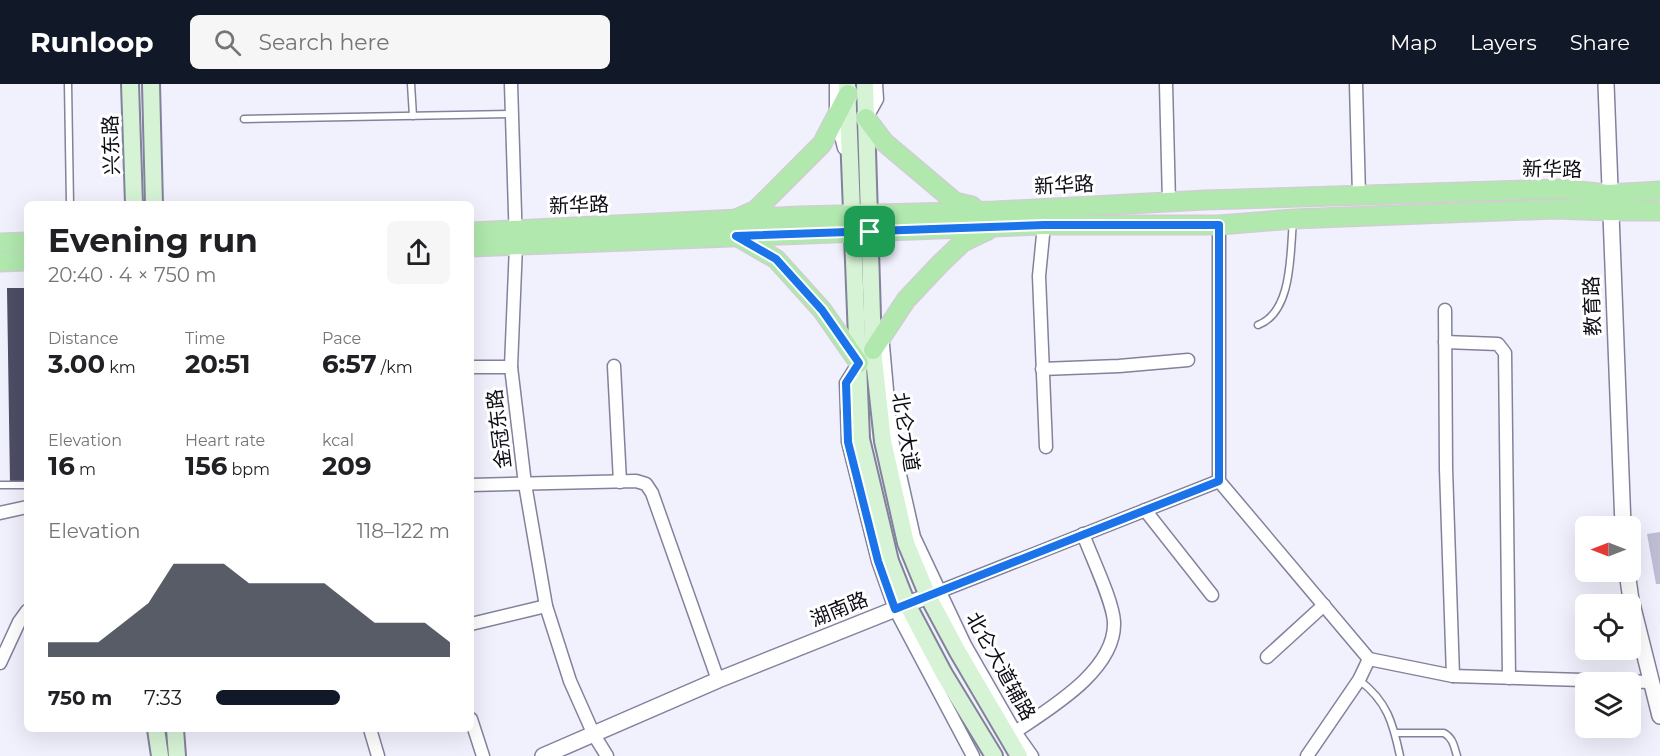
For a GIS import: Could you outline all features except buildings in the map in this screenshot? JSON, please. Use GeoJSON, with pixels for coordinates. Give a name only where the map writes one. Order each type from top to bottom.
{"type":"FeatureCollection","features":[{"type":"Feature","properties":{"kind":"main road","name":"兴东路"},"geometry":{"type":"LineString","coordinates":[[130,84],[134,201]]}},
{"type":"Feature","properties":{"kind":"main road","name":"兴东路"},"geometry":{"type":"LineString","coordinates":[[150,84],[154,201]]}},
{"type":"Feature","properties":{"kind":"main road","name":"北仑大道"},"geometry":{"type":"LineString","coordinates":[[865,84],[859,363],[861,439],[901,607],[994,756]]}},
{"type":"Feature","properties":{"kind":"main road","name":"北仑大道"},"geometry":{"type":"LineString","coordinates":[[844,87],[849,169],[871,279],[878,343],[883,441],[906,543],[1011,734],[1019,756]]}},
{"type":"Feature","properties":{"kind":"main road"},"geometry":{"type":"LineString","coordinates":[[844,87],[836,116],[822,144],[756,210],[734,228],[776,259],[822,310],[859,363]]}},
{"type":"Feature","properties":{"kind":"main road"},"geometry":{"type":"LineString","coordinates":[[866,118],[884,142],[955,202],[995,219]]}},
{"type":"Feature","properties":{"kind":"main road","name":"新华路"},"geometry":{"type":"LineString","coordinates":[[474,246],[516,238],[995,219],[1169,202],[1559,189],[1609,203],[1660,211]]}},
{"type":"Feature","properties":{"kind":"main road","name":"新华路"},"geometry":{"type":"LineString","coordinates":[[995,219],[1044,225],[1219,225],[1293,219],[1555,209],[1609,203],[1660,191]]}},
{"type":"Feature","properties":{"kind":"main road"},"geometry":{"type":"LineString","coordinates":[[878,343],[906,300],[963,242],[995,219]]}},
{"type":"Feature","properties":{"kind":"main road","name":"新华路"},"geometry":{"type":"LineString","coordinates":[[474,232],[516,238]]}},
{"type":"Feature","properties":{"kind":"main road"},"geometry":{"type":"LineString","coordinates":[[0,243],[24,242]]}},
{"type":"Feature","properties":{"kind":"main road"},"geometry":{"type":"LineString","coordinates":[[0,262],[24,261]]}},
{"type":"Feature","properties":{"kind":"main road"},"geometry":{"type":"LineString","coordinates":[[156,732],[160,756]]}},
{"type":"Feature","properties":{"kind":"main road"},"geometry":{"type":"LineString","coordinates":[[175,732],[177,756]]}},
{"type":"Feature","properties":{"kind":"street","name":"金冠东路"},"geometry":{"type":"LineString","coordinates":[[511,84],[516,238],[511,367],[525,484],[546,606],[570,681],[594,735],[607,756]]}},
{"type":"Feature","properties":{"kind":"street"},"geometry":{"type":"LineString","coordinates":[[866,118],[877,99],[876,84]]}},
{"type":"Feature","properties":{"kind":"street"},"geometry":{"type":"LineString","coordinates":[[1166,84],[1169,202]]}},
{"type":"Feature","properties":{"kind":"street"},"geometry":{"type":"LineString","coordinates":[[1356,84],[1359,195]]}},
{"type":"Feature","properties":{"kind":"street","name":"教育路"},"geometry":{"type":"LineString","coordinates":[[1606,84],[1623,516]]}},
{"type":"Feature","properties":{"kind":"street"},"geometry":{"type":"LineString","coordinates":[[836,116],[849,169]]}},
{"type":"Feature","properties":{"kind":"street"},"geometry":{"type":"LineString","coordinates":[[1044,225],[1039,276],[1046,447]]}},
{"type":"Feature","properties":{"kind":"street"},"geometry":{"type":"LineString","coordinates":[[1219,225],[1219,481],[1370,659],[1453,676],[1650,682]]}},
{"type":"Feature","properties":{"kind":"street"},"geometry":{"type":"LineString","coordinates":[[1445,310],[1446,469],[1453,676]]}},
{"type":"Feature","properties":{"kind":"street"},"geometry":{"type":"LineString","coordinates":[[1445,342],[1498,344],[1505,353],[1509,678]]}},
{"type":"Feature","properties":{"kind":"street"},"geometry":{"type":"LineString","coordinates":[[1042,369],[1188,360]]}},
{"type":"Feature","properties":{"kind":"street"},"geometry":{"type":"LineString","coordinates":[[614,366],[620,482]]}},
{"type":"Feature","properties":{"kind":"street"},"geometry":{"type":"LineString","coordinates":[[474,368],[511,367]]}},
{"type":"Feature","properties":{"kind":"street"},"geometry":{"type":"LineString","coordinates":[[474,485],[636,481],[646,484],[652,493],[718,680]]}},
{"type":"Feature","properties":{"kind":"street","name":"湖南路"},"geometry":{"type":"LineString","coordinates":[[543,756],[718,680],[1219,481]]}},
{"type":"Feature","properties":{"kind":"street"},"geometry":{"type":"LineString","coordinates":[[0,513],[24,508]]}},
{"type":"Feature","properties":{"kind":"street"},"geometry":{"type":"LineString","coordinates":[[1145,510],[1212,594]]}},
{"type":"Feature","properties":{"kind":"street"},"geometry":{"type":"LineString","coordinates":[[1011,734],[1037,718],[1089,676],[1107,652],[1114,621],[1083,534]]}},
{"type":"Feature","properties":{"kind":"street"},"geometry":{"type":"LineString","coordinates":[[1628,582],[1650,682],[1660,716]]}},
{"type":"Feature","properties":{"kind":"street"},"geometry":{"type":"LineString","coordinates":[[1267,657],[1324,605]]}},
{"type":"Feature","properties":{"kind":"street"},"geometry":{"type":"LineString","coordinates":[[474,623],[546,606]]}},
{"type":"Feature","properties":{"kind":"street"},"geometry":{"type":"LineString","coordinates":[[901,607],[973,756]]}},
{"type":"Feature","properties":{"kind":"street"},"geometry":{"type":"LineString","coordinates":[[0,663],[24,615]]}},
{"type":"Feature","properties":{"kind":"street"},"geometry":{"type":"LineString","coordinates":[[1307,756],[1359,680],[1370,659]]}},
{"type":"Feature","properties":{"kind":"street"},"geometry":{"type":"LineString","coordinates":[[474,728],[483,756]]}},
{"type":"Feature","properties":{"kind":"street"},"geometry":{"type":"LineString","coordinates":[[371,732],[378,756]]}},
{"type":"Feature","properties":{"kind":"street","name":"北仑大道辅路"},"geometry":{"type":"LineString","coordinates":[[1011,734],[1032,756]]}},
{"type":"Feature","properties":{"kind":"lane"},"geometry":{"type":"LineString","coordinates":[[68,84],[70,201]]}},
{"type":"Feature","properties":{"kind":"lane"},"geometry":{"type":"LineString","coordinates":[[411,84],[412,116]]}},
{"type":"Feature","properties":{"kind":"lane"},"geometry":{"type":"LineString","coordinates":[[244,119],[512,114]]}},
{"type":"Feature","properties":{"kind":"lane"},"geometry":{"type":"LineString","coordinates":[[1258,325],[1268,322],[1277,310],[1285,291],[1293,219]]}},
{"type":"Feature","properties":{"kind":"lane"},"geometry":{"type":"LineString","coordinates":[[0,485],[24,485]]}},
{"type":"Feature","properties":{"kind":"lane"},"geometry":{"type":"LineString","coordinates":[[1359,680],[1381,701],[1395,733],[1400,756]]}},
{"type":"Feature","properties":{"kind":"lane"},"geometry":{"type":"LineString","coordinates":[[1395,733],[1444,733],[1453,742],[1457,756]]}},
{"type":"Feature","properties":{"kind":"shaded area"},"geometry":{"type":"Polygon","coordinates":[[[1660,532],[1660,584],[1656,584],[1647,534],[1660,532]]]}},
{"type":"Feature","properties":{"kind":"route"},"geometry":{"type":"LineString","coordinates":[[1044,225],[1219,225],[1219,481],[895,609],[878,561],[848,442],[846,383],[859,363],[822,310],[776,259],[736,236],[870,232],[1044,225]]}}]}
